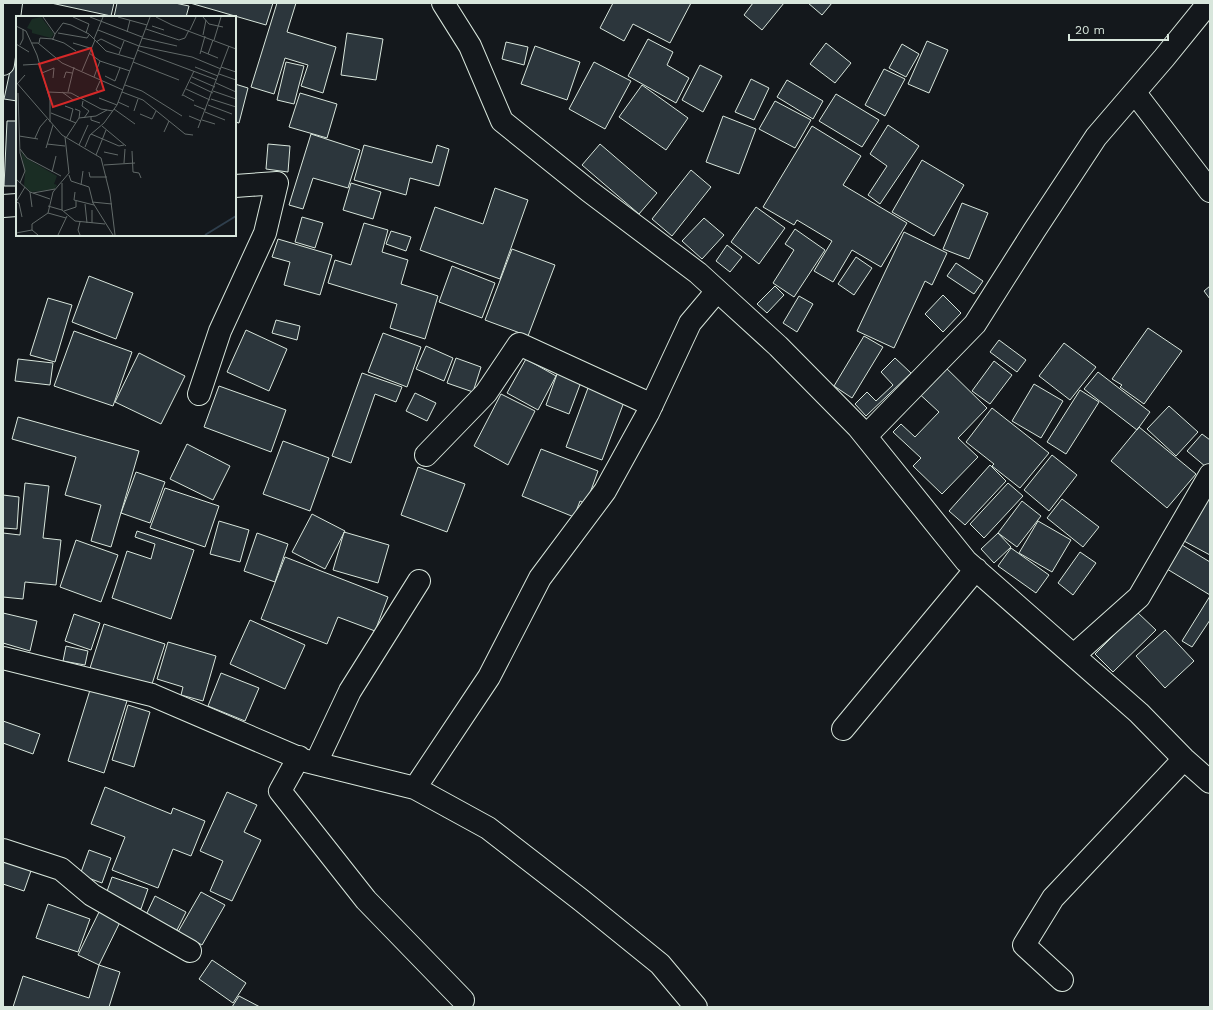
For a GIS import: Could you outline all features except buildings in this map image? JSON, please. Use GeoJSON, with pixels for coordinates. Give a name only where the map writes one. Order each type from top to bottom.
{"type":"FeatureCollection","features":[{"type":"Feature","properties":{"kind":"street"},"geometry":{"type":"LineString","coordinates":[[3,64],[11,3]]}},
{"type":"Feature","properties":{"kind":"street"},"geometry":{"type":"LineString","coordinates":[[443,3],[470,46],[502,122],[589,191],[698,273],[778,346],[866,436],[966,561],[1139,713],[1184,759],[1210,782]]}},
{"type":"Feature","properties":{"kind":"street"},"geometry":{"type":"LineString","coordinates":[[866,436],[976,324],[1034,231],[1096,137],[1135,93],[1207,5],[1206,3]]}},
{"type":"Feature","properties":{"kind":"street"},"geometry":{"type":"LineString","coordinates":[[1135,93],[1210,191]]}},
{"type":"Feature","properties":{"kind":"street"},"geometry":{"type":"LineString","coordinates":[[200,394],[220,332],[265,233],[277,183],[236,186]]}},
{"type":"Feature","properties":{"kind":"street"},"geometry":{"type":"LineString","coordinates":[[3,206],[16,205]]}},
{"type":"Feature","properties":{"kind":"street"},"geometry":{"type":"LineString","coordinates":[[415,788],[489,678],[540,578],[605,491],[652,405],[690,323],[717,291]]}},
{"type":"Feature","properties":{"kind":"street"},"geometry":{"type":"LineString","coordinates":[[426,455],[486,392],[519,344],[652,405]]}},
{"type":"Feature","properties":{"kind":"street"},"geometry":{"type":"LineString","coordinates":[[1074,655],[1139,597],[1210,474]]}},
{"type":"Feature","properties":{"kind":"street"},"geometry":{"type":"LineString","coordinates":[[843,729],[976,569]]}},
{"type":"Feature","properties":{"kind":"street"},"geometry":{"type":"LineString","coordinates":[[419,581],[307,760],[280,791],[366,900],[463,1000]]}},
{"type":"Feature","properties":{"kind":"street"},"geometry":{"type":"LineString","coordinates":[[3,658],[152,695],[307,760],[415,788],[488,828],[581,900],[660,964],[696,1007]]}},
{"type":"Feature","properties":{"kind":"street"},"geometry":{"type":"LineString","coordinates":[[1062,980],[1024,945],[1053,898],[1184,759]]}},
{"type":"Feature","properties":{"kind":"street"},"geometry":{"type":"LineString","coordinates":[[3,850],[61,869],[92,896],[190,951]]}}]}
